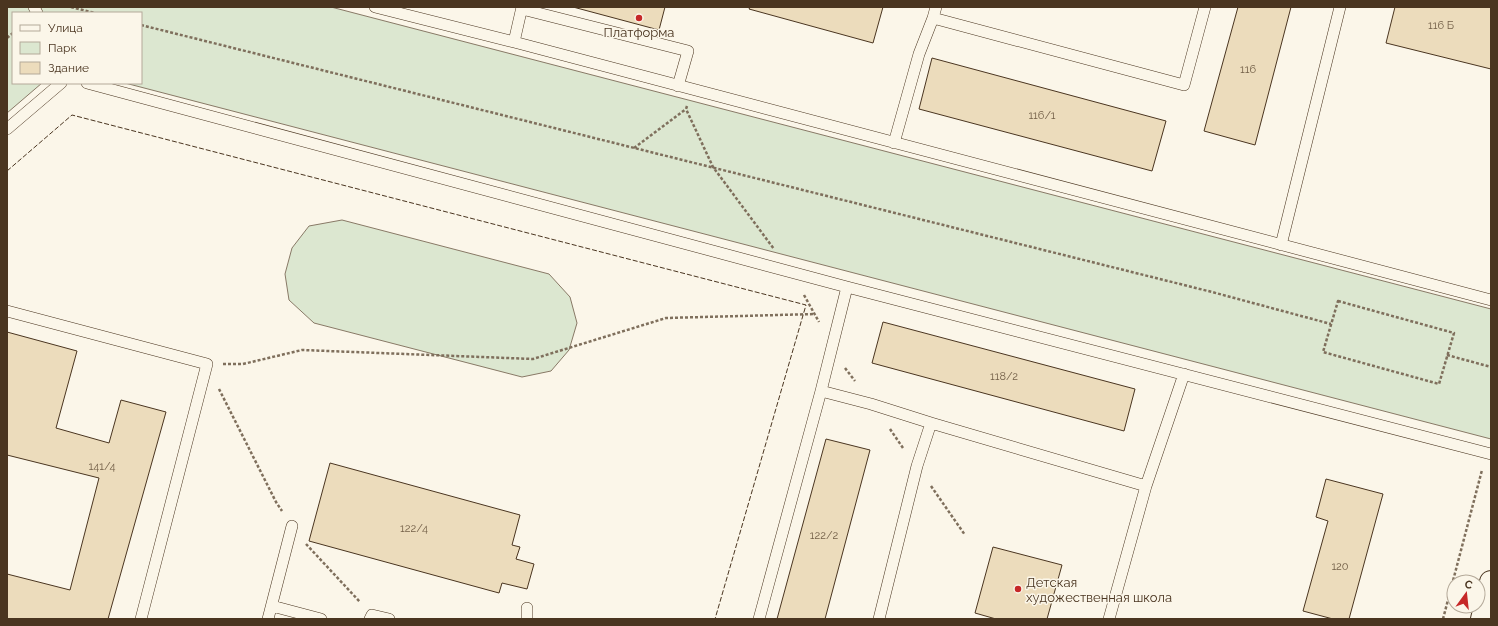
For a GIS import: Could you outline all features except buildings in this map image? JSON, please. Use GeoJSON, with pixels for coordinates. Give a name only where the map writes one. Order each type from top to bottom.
{"type":"FeatureCollection","features":[{"type":"Feature","properties":{"kind":"main road"},"geometry":{"type":"LineString","coordinates":[[1482,619],[1491,582]]}},
{"type":"Feature","properties":{"kind":"lane"},"geometry":{"type":"LineString","coordinates":[[375,7],[514,42],[1491,300]]}},
{"type":"Feature","properties":{"kind":"lane"},"geometry":{"type":"LineString","coordinates":[[894,143],[919,54],[936,7]]}},
{"type":"Feature","properties":{"kind":"lane"},"geometry":{"type":"LineString","coordinates":[[933,18],[1184,85],[1205,7]]}},
{"type":"Feature","properties":{"kind":"lane"},"geometry":{"type":"LineString","coordinates":[[1281,245],[1340,7]]}},
{"type":"Feature","properties":{"kind":"lane"},"geometry":{"type":"LineString","coordinates":[[514,42],[522,8],[688,50],[678,86]]}},
{"type":"Feature","properties":{"kind":"lane"},"geometry":{"type":"LineString","coordinates":[[7,129],[60,84]]}},
{"type":"Feature","properties":{"kind":"lane"},"geometry":{"type":"LineString","coordinates":[[91,84],[847,287],[1489,453]]}},
{"type":"Feature","properties":{"kind":"lane"},"geometry":{"type":"LineString","coordinates":[[759,619],[821,391],[847,287]]}},
{"type":"Feature","properties":{"kind":"lane"},"geometry":{"type":"LineString","coordinates":[[7,311],[207,364],[141,619]]}},
{"type":"Feature","properties":{"kind":"lane"},"geometry":{"type":"LineString","coordinates":[[1109,619],[1146,486],[1184,374]]}},
{"type":"Feature","properties":{"kind":"lane"},"geometry":{"type":"LineString","coordinates":[[821,391],[871,404],[1146,486]]}},
{"type":"Feature","properties":{"kind":"lane"},"geometry":{"type":"LineString","coordinates":[[879,619],[917,466],[931,423]]}},
{"type":"Feature","properties":{"kind":"lane"},"geometry":{"type":"LineString","coordinates":[[268,619],[292,526]]}},
{"type":"Feature","properties":{"kind":"lane"},"geometry":{"type":"LineString","coordinates":[[272,606],[321,619]]}},
{"type":"Feature","properties":{"kind":"lane"},"geometry":{"type":"LineString","coordinates":[[371,617],[390,619]]}},
{"type":"Feature","properties":{"kind":"path"},"geometry":{"type":"LineString","coordinates":[[71,7],[91,12]]}},
{"type":"Feature","properties":{"kind":"path"},"geometry":{"type":"LineString","coordinates":[[142,25],[1212,292],[1331,324]]}},
{"type":"Feature","properties":{"kind":"path"},"geometry":{"type":"LineString","coordinates":[[691,89],[686,109],[713,167],[791,272],[815,314],[831,348],[965,535]]}},
{"type":"Feature","properties":{"kind":"path"},"geometry":{"type":"LineString","coordinates":[[634,148],[686,109]]}},
{"type":"Feature","properties":{"kind":"path"},"geometry":{"type":"LineString","coordinates":[[1338,301],[1454,333],[1439,384],[1323,352],[1331,324],[1338,301]]}},
{"type":"Feature","properties":{"kind":"path"},"geometry":{"type":"LineString","coordinates":[[371,617],[310,550],[276,502],[207,364],[242,364],[302,350],[533,359],[666,318],[815,314]]}},
{"type":"Feature","properties":{"kind":"path"},"geometry":{"type":"LineString","coordinates":[[1447,356],[1491,367]]}},
{"type":"Feature","properties":{"kind":"path"},"geometry":{"type":"LineString","coordinates":[[1443,619],[1489,453]]}},
{"type":"Feature","properties":{"kind":"green space"},"geometry":{"type":"Polygon","coordinates":[[[7,7],[331,7],[1491,309],[1491,439],[129,84],[142,84],[142,12],[12,12],[12,84],[41,84],[7,113],[7,7]]]}},
{"type":"Feature","properties":{"kind":"green space"},"geometry":{"type":"Polygon","coordinates":[[[342,220],[549,274],[570,297],[577,323],[569,350],[551,371],[522,377],[314,323],[289,300],[285,274],[292,248],[309,226],[342,220]]]}},
{"type":"Feature","properties":{"kind":"fence"},"geometry":{"type":"LineString","coordinates":[[7,171],[72,115],[806,305],[715,619]]}},
{"type":"Feature","properties":{"kind":"place","name":"Платформа"},"geometry":{"type":"Point","coordinates":[639,18]}},
{"type":"Feature","properties":{"kind":"place","name":"Детская художественная школа"},"geometry":{"type":"Point","coordinates":[1018,589]}}]}
